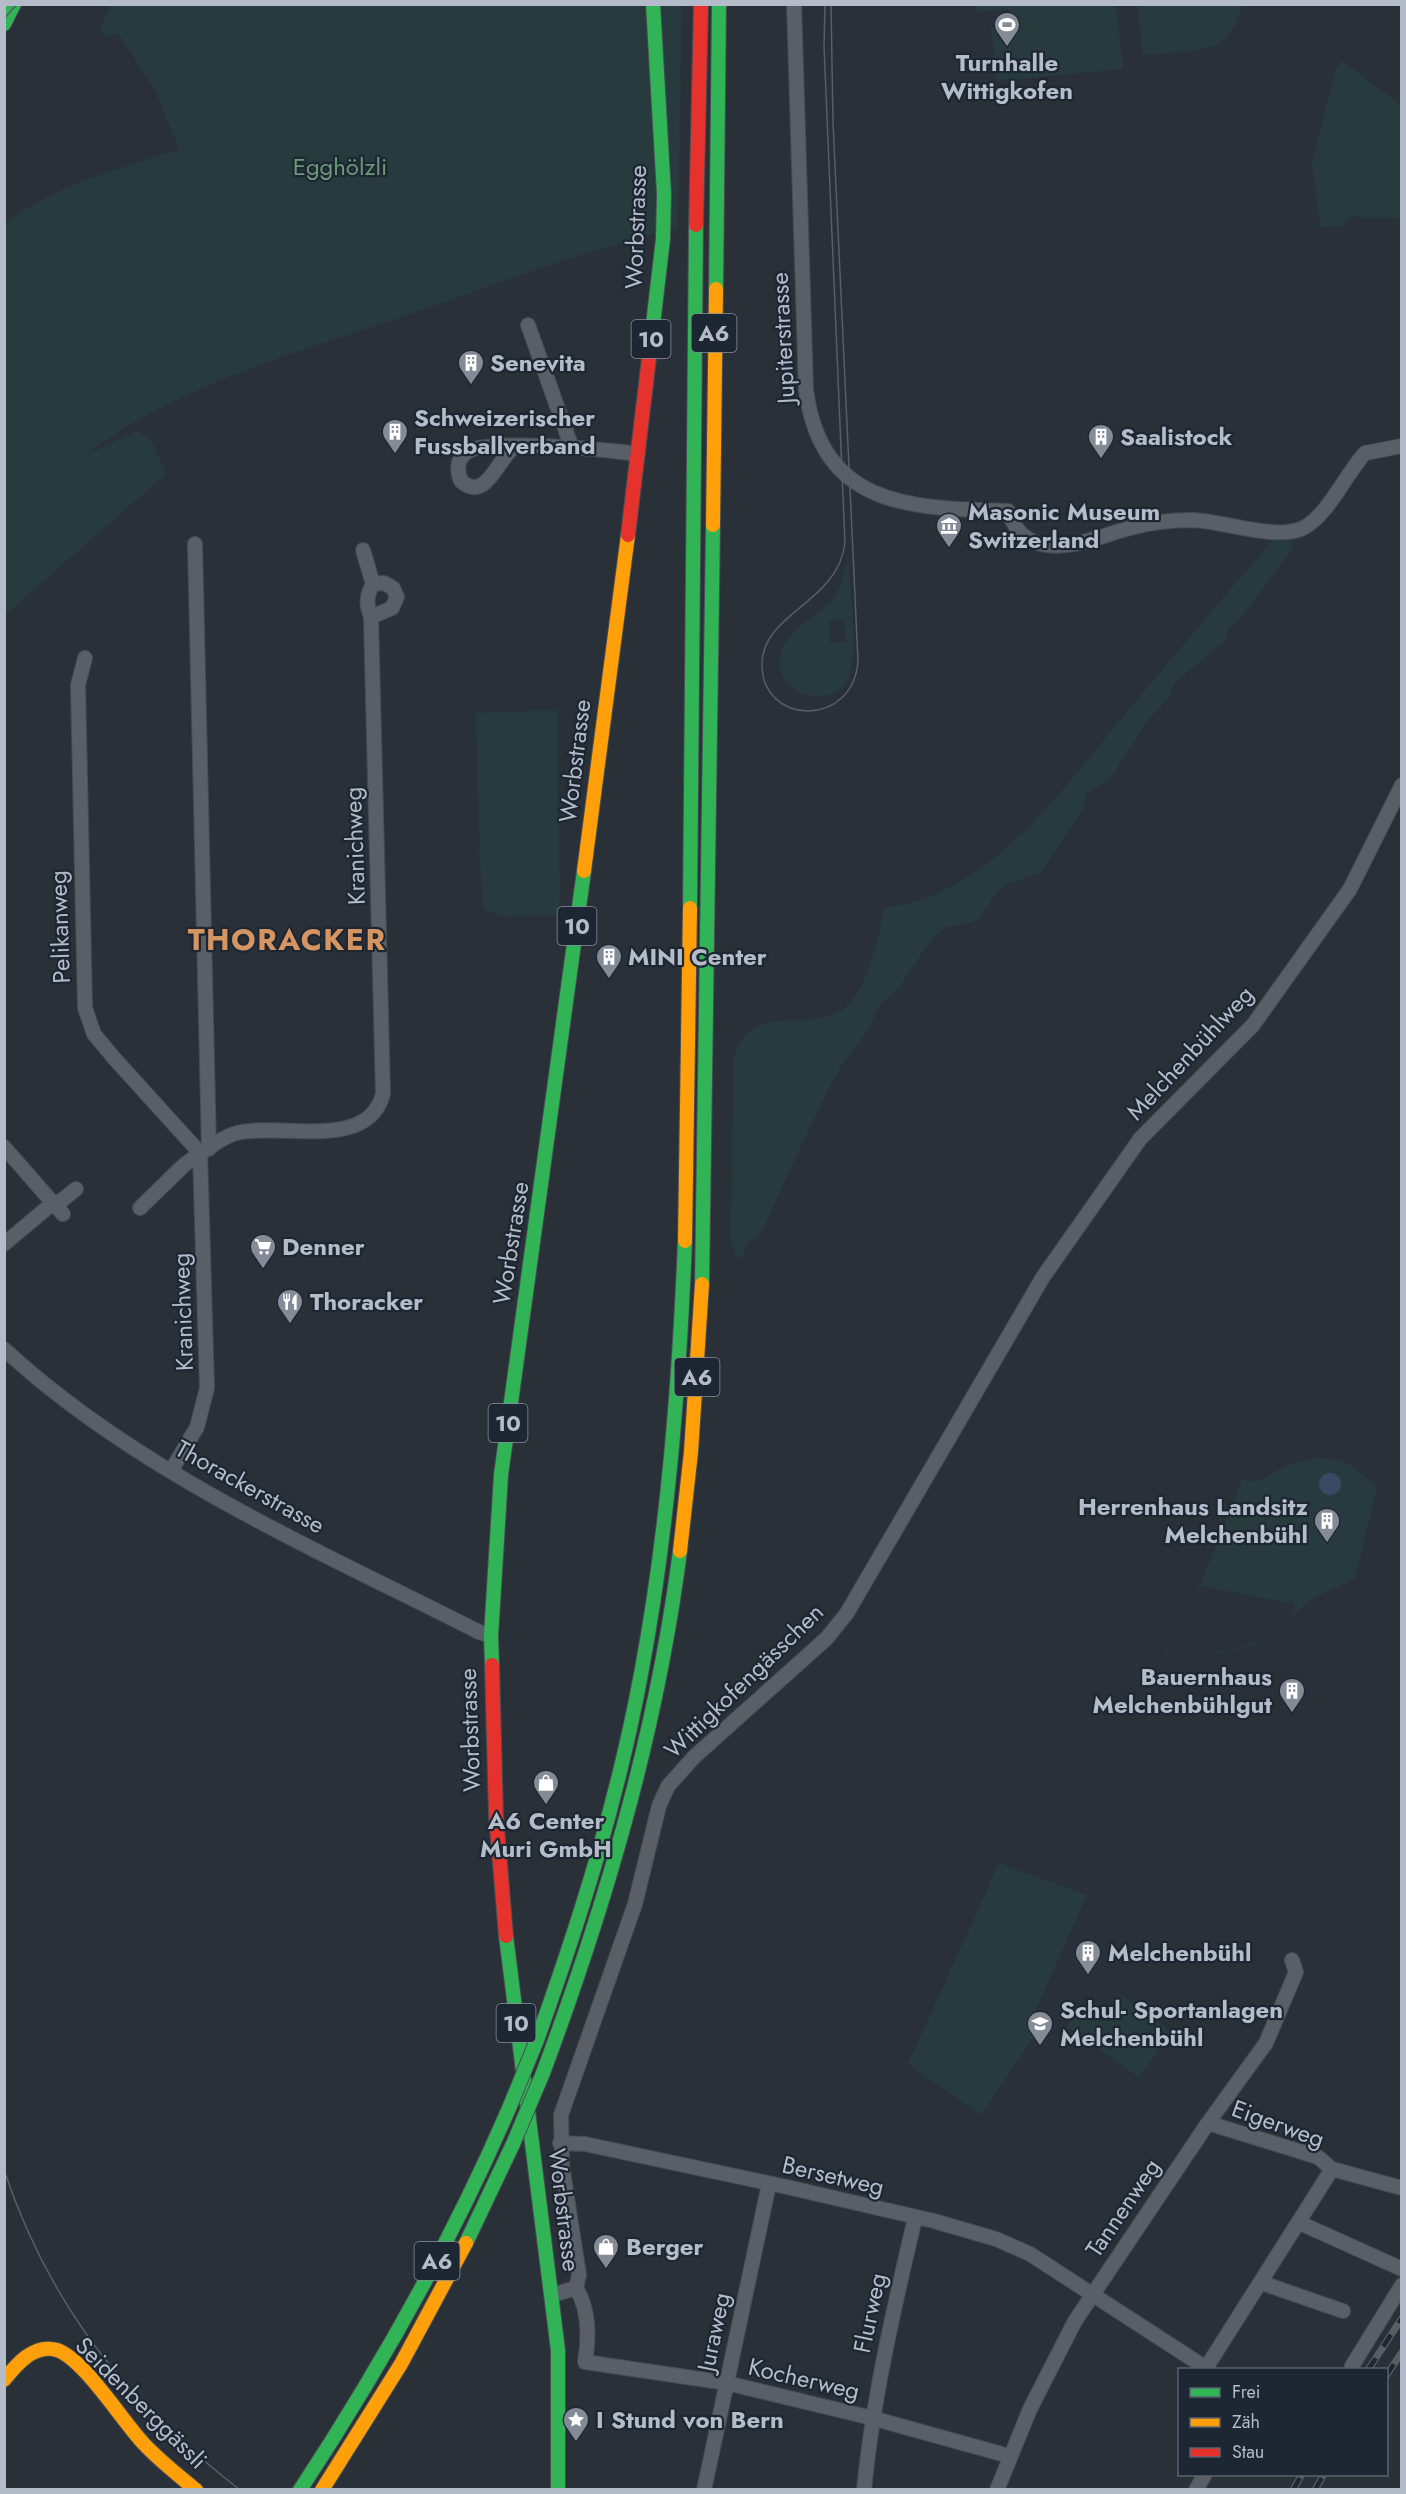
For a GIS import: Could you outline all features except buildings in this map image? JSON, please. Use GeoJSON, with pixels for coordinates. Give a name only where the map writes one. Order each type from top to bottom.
{"type":"FeatureCollection","features":[{"type":"Feature","properties":{"kind":"main road"},"geometry":{"type":"LineString","coordinates":[[4,24],[14,4]]}},
{"type":"Feature","properties":{"kind":"main road","name":"Worbstrasse"},"geometry":{"type":"LineString","coordinates":[[558,2490],[560,2373],[502,1898],[494,1786],[491,1636],[504,1452],[546,1158],[639,454],[664,225],[653,4]]}},
{"type":"Feature","properties":{"kind":"main road","name":"A6"},"geometry":{"type":"LineString","coordinates":[[300,2490],[353,2409],[429,2276],[473,2189],[537,2040],[588,1891],[630,1728],[661,1556],[676,1410],[684,1273],[688,1128],[700,4]]}},
{"type":"Feature","properties":{"kind":"main road","name":"A6"},"geometry":{"type":"LineString","coordinates":[[322,2490],[368,2418],[436,2302],[513,2144],[543,2073],[596,1924],[644,1751],[673,1597],[692,1440],[699,1332],[706,1139],[719,4]]}},
{"type":"Feature","properties":{"kind":"main road","name":"Seidenberggässli"},"geometry":{"type":"LineString","coordinates":[[4,2380],[27,2355],[36,2351],[55,2350],[72,2359],[145,2445],[196,2490]]}},
{"type":"Feature","properties":{"kind":"street","name":"Jupiterstrasse"},"geometry":{"type":"LineString","coordinates":[[794,4],[806,390],[812,423],[819,443],[832,461],[853,482],[885,497],[915,505],[948,509],[1008,511],[1018,532],[1029,540],[1046,545],[1076,544],[1161,521],[1197,520],[1287,533],[1304,528],[1319,516],[1365,453],[1399,443]]}},
{"type":"Feature","properties":{"kind":"street"},"geometry":{"type":"LineString","coordinates":[[528,325],[572,448]]}},
{"type":"Feature","properties":{"kind":"street"},"geometry":{"type":"LineString","coordinates":[[514,447],[572,448],[639,454]]}},
{"type":"Feature","properties":{"kind":"street","name":"Kranichweg"},"geometry":{"type":"LineString","coordinates":[[171,1471],[197,1427],[206,1398],[208,1364],[195,544]]}},
{"type":"Feature","properties":{"kind":"street"},"geometry":{"type":"LineString","coordinates":[[363,550],[373,584],[384,584],[393,588],[397,597],[392,608],[371,617]]}},
{"type":"Feature","properties":{"kind":"street","name":"Kranichweg"},"geometry":{"type":"LineString","coordinates":[[204,1151],[238,1133],[355,1127],[372,1117],[381,1102],[384,1075],[371,617],[367,606],[367,594],[373,584]]}},
{"type":"Feature","properties":{"kind":"street","name":"Pelikanweg"},"geometry":{"type":"LineString","coordinates":[[85,658],[78,684],[86,1008],[94,1034],[114,1058],[204,1151]]}},
{"type":"Feature","properties":{"kind":"street","name":"Melchenbühlweg"},"geometry":{"type":"LineString","coordinates":[[1020,1315],[1043,1276],[1140,1139],[1253,1025],[1350,889],[1401,785]]}},
{"type":"Feature","properties":{"kind":"street"},"geometry":{"type":"LineString","coordinates":[[4,1147],[63,1214]]}},
{"type":"Feature","properties":{"kind":"street"},"geometry":{"type":"LineString","coordinates":[[140,1208],[183,1166],[204,1151]]}},
{"type":"Feature","properties":{"kind":"street"},"geometry":{"type":"LineString","coordinates":[[4,1244],[53,1203],[61,1201],[76,1189]]}},
{"type":"Feature","properties":{"kind":"street","name":"Wittigkofengässchen"},"geometry":{"type":"LineString","coordinates":[[560,2143],[561,2115],[635,1904],[659,1806],[668,1786],[694,1757],[827,1638],[847,1613],[1020,1315]]}},
{"type":"Feature","properties":{"kind":"street","name":"Thorackerstrasse"},"geometry":{"type":"LineString","coordinates":[[4,1349],[67,1404],[171,1471],[289,1536],[491,1636]]}},
{"type":"Feature","properties":{"kind":"street","name":"Tannenweg"},"geometry":{"type":"LineString","coordinates":[[997,2490],[1009,2456],[1059,2350],[1092,2294],[1208,2123],[1266,2043],[1296,1972],[1292,1960]]}},
{"type":"Feature","properties":{"kind":"street","name":"Eigerweg"},"geometry":{"type":"LineString","coordinates":[[1208,2123],[1318,2157],[1332,2169],[1401,2188]]}},
{"type":"Feature","properties":{"kind":"street"},"geometry":{"type":"LineString","coordinates":[[552,2295],[576,2288],[579,2275],[560,2143]]}},
{"type":"Feature","properties":{"kind":"street","name":"Bersetweg"},"geometry":{"type":"LineString","coordinates":[[560,2143],[585,2144],[966,2229],[1013,2246],[1205,2368]]}},
{"type":"Feature","properties":{"kind":"street","name":"Eigerweg"},"geometry":{"type":"LineString","coordinates":[[1208,2368],[1332,2169]]}},
{"type":"Feature","properties":{"kind":"street","name":"Juraweg"},"geometry":{"type":"LineString","coordinates":[[704,2490],[769,2184]]}},
{"type":"Feature","properties":{"kind":"street","name":"Flurweg"},"geometry":{"type":"LineString","coordinates":[[864,2490],[872,2418],[884,2351],[915,2218]]}},
{"type":"Feature","properties":{"kind":"street"},"geometry":{"type":"LineString","coordinates":[[1300,2223],[1401,2269]]}},
{"type":"Feature","properties":{"kind":"street"},"geometry":{"type":"LineString","coordinates":[[1262,2283],[1343,2311]]}},
{"type":"Feature","properties":{"kind":"street"},"geometry":{"type":"LineString","coordinates":[[1352,2366],[1401,2285]]}},
{"type":"Feature","properties":{"kind":"street","name":"Kocherweg"},"geometry":{"type":"LineString","coordinates":[[576,2288],[584,2304],[587,2338],[585,2362],[727,2383],[872,2418],[1009,2456]]}},
{"type":"Feature","properties":{"kind":"street"},"geometry":{"type":"LineString","coordinates":[[1196,2490],[1204,2476]]}},
{"type":"Feature","properties":{"kind":"green space"},"geometry":{"type":"Polygon","coordinates":[[[1137,4],[1243,5],[1232,31],[1218,43],[1186,52],[1143,55],[1137,4]]]}},
{"type":"Feature","properties":{"kind":"green space","name":"Egghölzli"},"geometry":{"type":"Polygon","coordinates":[[[105,5],[682,5],[678,229],[574,257],[281,357],[199,390],[121,430],[86,455],[138,431],[151,440],[166,474],[5,615],[5,224],[24,210],[66,188],[179,149],[155,90],[118,33],[107,37],[101,31],[104,19],[111,10],[105,5]]]}},
{"type":"Feature","properties":{"kind":"green space"},"geometry":{"type":"Polygon","coordinates":[[[976,5],[1116,5],[1123,69],[997,81],[991,27],[1010,24],[1009,9],[977,12],[976,5]]]}},
{"type":"Feature","properties":{"kind":"green space"},"geometry":{"type":"Polygon","coordinates":[[[1342,61],[1401,105],[1401,219],[1353,216],[1342,226],[1320,227],[1312,162],[1336,69],[1342,61]]]}},
{"type":"Feature","properties":{"kind":"green space"},"geometry":{"type":"Polygon","coordinates":[[[1273,533],[1286,535],[1294,547],[1244,614],[1229,628],[1224,642],[1175,682],[1168,699],[1148,720],[1110,779],[1086,794],[1084,808],[1041,873],[1008,884],[997,892],[979,919],[967,924],[946,927],[931,940],[900,986],[880,1005],[868,1030],[842,1065],[823,1100],[759,1237],[749,1241],[742,1258],[736,1256],[731,1238],[734,1057],[742,1039],[754,1028],[768,1023],[817,1019],[833,1015],[847,1006],[861,987],[866,974],[876,946],[884,908],[922,899],[958,883],[990,861],[1021,834],[1076,774],[1271,543],[1273,533]]]}},
{"type":"Feature","properties":{"kind":"green space"},"geometry":{"type":"Polygon","coordinates":[[[848,554],[853,617],[852,666],[849,677],[842,687],[832,694],[809,695],[788,684],[782,674],[780,662],[782,652],[786,642],[799,627],[824,608],[835,596],[848,554]],[[844,620],[829,621],[830,643],[846,642],[844,620]]]}},
{"type":"Feature","properties":{"kind":"green space"},"geometry":{"type":"Polygon","coordinates":[[[557,710],[560,915],[505,917],[484,910],[480,866],[476,713],[557,710]]]}},
{"type":"Feature","properties":{"kind":"green space"},"geometry":{"type":"Polygon","coordinates":[[[1316,1458],[1336,1460],[1350,1465],[1377,1487],[1355,1579],[1312,1599],[1276,1630],[1252,1646],[1224,1653],[1166,1653],[1220,1652],[1234,1649],[1261,1639],[1292,1616],[1295,1604],[1201,1586],[1178,1630],[1200,1586],[1242,1479],[1256,1482],[1286,1466],[1316,1458]]]}},
{"type":"Feature","properties":{"kind":"green space"},"geometry":{"type":"Polygon","coordinates":[[[999,1863],[1087,1895],[1035,2012],[1045,2020],[981,2115],[908,2064],[999,1863]]]}},
{"type":"Feature","properties":{"kind":"green space"},"geometry":{"type":"Polygon","coordinates":[[[1121,1995],[1172,2032],[1139,2077],[1067,2027],[1082,2007],[1102,2021],[1121,1995]]]}},
{"type":"Feature","properties":{"kind":"water"},"geometry":{"type":"Polygon","coordinates":[[[1330,1473],[1338,1476],[1341,1484],[1338,1492],[1330,1495],[1322,1492],[1319,1484],[1322,1476],[1330,1473]]]}},
{"type":"Feature","properties":{"kind":"tram line"},"geometry":{"type":"LineString","coordinates":[[4,19],[17,4]]}},
{"type":"Feature","properties":{"kind":"tram line"},"geometry":{"type":"LineString","coordinates":[[825,4],[824,46],[845,543],[839,563],[829,580],[774,632],[765,647],[762,664],[766,684],[776,699],[791,708],[808,711],[825,708],[841,699],[852,683],[858,661],[833,122],[831,4]]}},
{"type":"Feature","properties":{"kind":"tram line"},"geometry":{"type":"LineString","coordinates":[[4,2170],[44,2265],[69,2308],[97,2348],[162,2422],[199,2457],[240,2490]]}},
{"type":"Feature","properties":{"kind":"railway"},"geometry":{"type":"LineString","coordinates":[[1369,2368],[1402,2318]]}},
{"type":"Feature","properties":{"kind":"railway"},"geometry":{"type":"LineString","coordinates":[[1388,2373],[1402,2352]]}},
{"type":"Feature","properties":{"kind":"railway"},"geometry":{"type":"LineString","coordinates":[[1293,2490],[1301,2476]]}},
{"type":"Feature","properties":{"kind":"railway"},"geometry":{"type":"LineString","coordinates":[[1315,2490],[1323,2476]]}},
{"type":"Feature","properties":{"kind":"traffic: fast"},"geometry":{"type":"LineString","coordinates":[[4,24],[14,4]]}},
{"type":"Feature","properties":{"kind":"traffic: fast"},"geometry":{"type":"LineString","coordinates":[[652,333],[663,239],[664,194],[653,4]]}},
{"type":"Feature","properties":{"kind":"traffic: fast"},"geometry":{"type":"LineString","coordinates":[[716,289],[719,4]]}},
{"type":"Feature","properties":{"kind":"traffic: fast"},"geometry":{"type":"LineString","coordinates":[[690,908],[696,225]]}},
{"type":"Feature","properties":{"kind":"traffic: fast"},"geometry":{"type":"LineString","coordinates":[[702,1284],[713,525]]}},
{"type":"Feature","properties":{"kind":"traffic: fast"},"geometry":{"type":"LineString","coordinates":[[492,1665],[491,1636],[501,1475],[584,871]]}},
{"type":"Feature","properties":{"kind":"traffic: fast"},"geometry":{"type":"LineString","coordinates":[[537,2040],[596,1859],[621,1767],[641,1674],[658,1566],[671,1458],[685,1241]]}},
{"type":"Feature","properties":{"kind":"traffic: fast"},"geometry":{"type":"LineString","coordinates":[[543,2073],[588,1945],[626,1816],[658,1684],[680,1551]]}},
{"type":"Feature","properties":{"kind":"traffic: fast"},"geometry":{"type":"LineString","coordinates":[[506,1936],[558,2350],[558,2490]]}},
{"type":"Feature","properties":{"kind":"traffic: fast"},"geometry":{"type":"LineString","coordinates":[[510,2106],[537,2040]]}},
{"type":"Feature","properties":{"kind":"traffic: fast"},"geometry":{"type":"LineString","coordinates":[[513,2144],[543,2073]]}},
{"type":"Feature","properties":{"kind":"traffic: fast"},"geometry":{"type":"LineString","coordinates":[[300,2490],[359,2397],[414,2302],[464,2206],[510,2106]]}},
{"type":"Feature","properties":{"kind":"traffic: fast"},"geometry":{"type":"LineString","coordinates":[[466,2243],[513,2144]]}},
{"type":"Feature","properties":{"kind":"traffic: slow"},"geometry":{"type":"LineString","coordinates":[[713,525],[716,289]]}},
{"type":"Feature","properties":{"kind":"traffic: slow"},"geometry":{"type":"LineString","coordinates":[[584,871],[628,535]]}},
{"type":"Feature","properties":{"kind":"traffic: slow"},"geometry":{"type":"LineString","coordinates":[[685,1241],[690,908]]}},
{"type":"Feature","properties":{"kind":"traffic: slow"},"geometry":{"type":"LineString","coordinates":[[680,1551],[691,1452],[702,1284]]}},
{"type":"Feature","properties":{"kind":"traffic: slow"},"geometry":{"type":"LineString","coordinates":[[322,2490],[401,2364],[466,2243]]}},
{"type":"Feature","properties":{"kind":"traffic: slow"},"geometry":{"type":"LineString","coordinates":[[4,2380],[33,2352],[49,2349],[57,2350],[68,2356],[91,2378],[144,2444],[196,2490]]}},
{"type":"Feature","properties":{"kind":"traffic: jam"},"geometry":{"type":"LineString","coordinates":[[696,225],[701,4]]}},
{"type":"Feature","properties":{"kind":"traffic: jam"},"geometry":{"type":"LineString","coordinates":[[628,535],[652,333]]}},
{"type":"Feature","properties":{"kind":"traffic: jam"},"geometry":{"type":"LineString","coordinates":[[492,1665],[496,1816],[506,1936]]}},
{"type":"Feature","properties":{"kind":"place","name":"Turnhalle Wittigkofen"},"geometry":{"type":"Point","coordinates":[1007,48]}},
{"type":"Feature","properties":{"kind":"place","name":"Senevita"},"geometry":{"type":"Point","coordinates":[471,386]}},
{"type":"Feature","properties":{"kind":"place","name":"Schweizerischer Fussballverband"},"geometry":{"type":"Point","coordinates":[395,455]}},
{"type":"Feature","properties":{"kind":"place","name":"Saalistock"},"geometry":{"type":"Point","coordinates":[1101,460]}},
{"type":"Feature","properties":{"kind":"place","name":"Masonic Museum Switzerland"},"geometry":{"type":"Point","coordinates":[949,549]}},
{"type":"Feature","properties":{"kind":"place","name":"MINI Center"},"geometry":{"type":"Point","coordinates":[609,980]}},
{"type":"Feature","properties":{"kind":"place","name":"Denner"},"geometry":{"type":"Point","coordinates":[263,1270]}},
{"type":"Feature","properties":{"kind":"place","name":"Thoracker"},"geometry":{"type":"Point","coordinates":[290,1325]}},
{"type":"Feature","properties":{"kind":"place","name":"Herrenhaus Landsitz Melchenbühl"},"geometry":{"type":"Point","coordinates":[1327,1544]}},
{"type":"Feature","properties":{"kind":"place","name":"Bauernhaus Melchenbühlgut"},"geometry":{"type":"Point","coordinates":[1292,1714]}},
{"type":"Feature","properties":{"kind":"place","name":"A6 Center Muri GmbH"},"geometry":{"type":"Point","coordinates":[546,1806]}},
{"type":"Feature","properties":{"kind":"place","name":"Melchenbühl"},"geometry":{"type":"Point","coordinates":[1088,1976]}},
{"type":"Feature","properties":{"kind":"place","name":"Schul- Sportanlagen Melchenbühl"},"geometry":{"type":"Point","coordinates":[1040,2047]}},
{"type":"Feature","properties":{"kind":"place","name":"Berger"},"geometry":{"type":"Point","coordinates":[606,2270]}},
{"type":"Feature","properties":{"kind":"place","name":"I Stund von Bern"},"geometry":{"type":"Point","coordinates":[576,2443]}},
{"type":"Feature","properties":{"kind":"district","name":"THORACKER"},"geometry":{"type":"Point","coordinates":[287,940]}}]}
